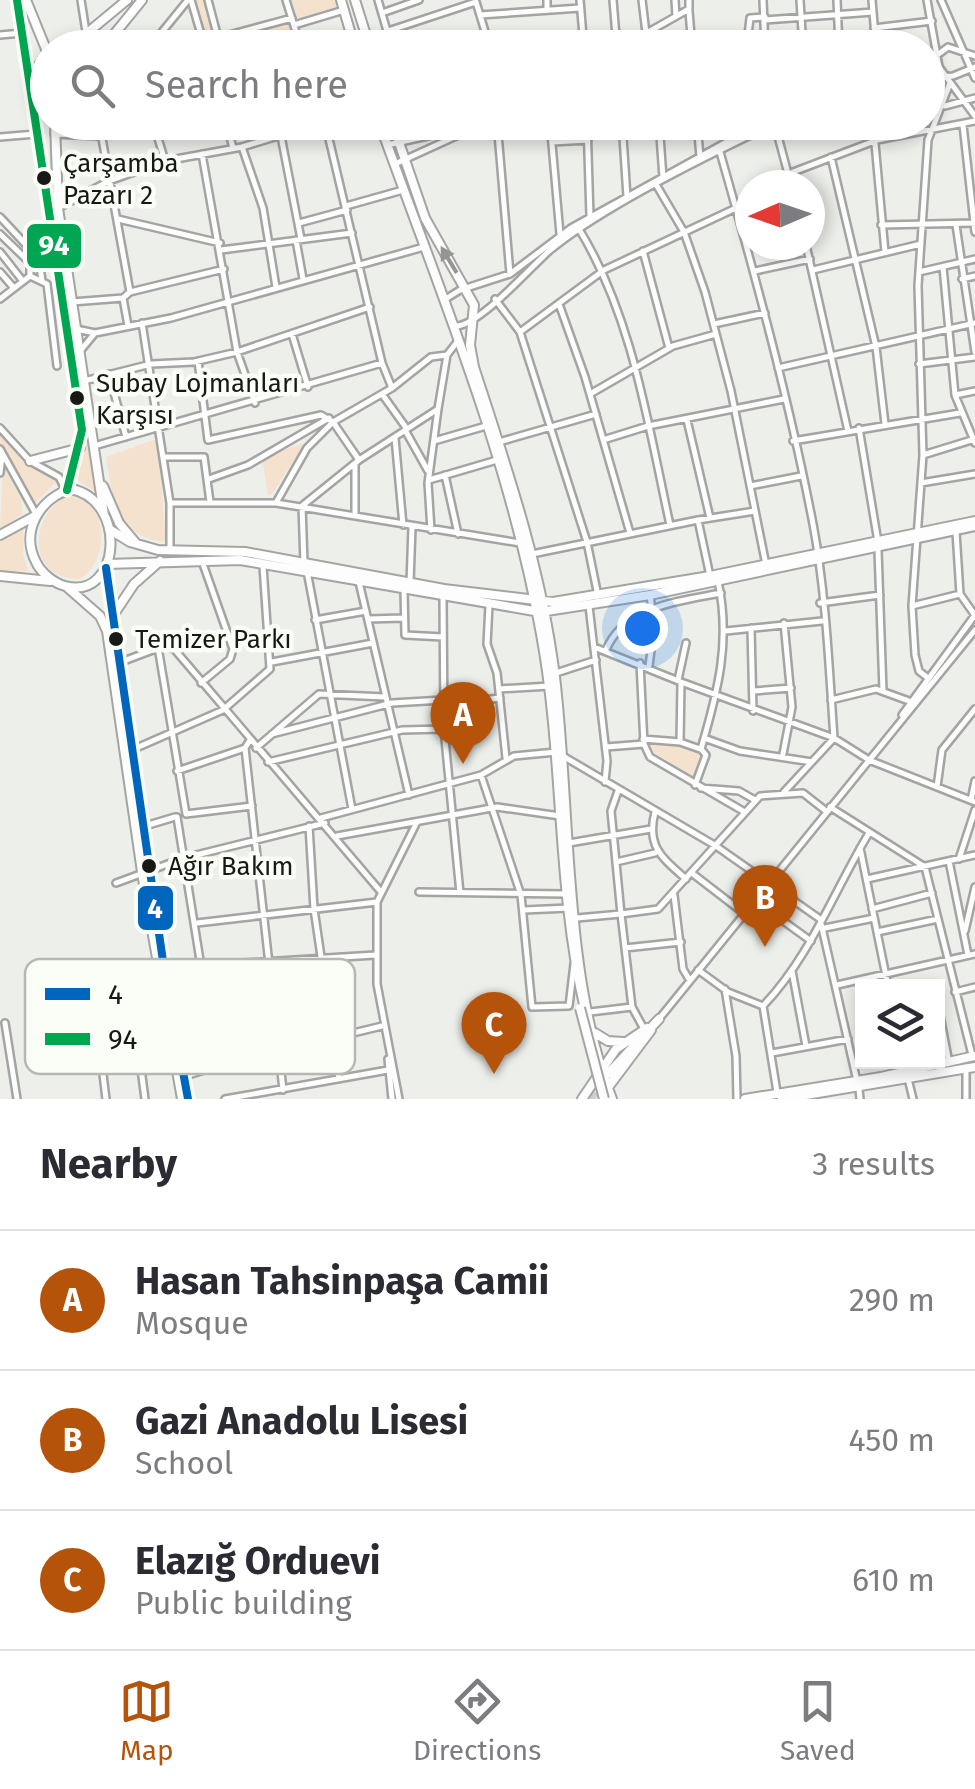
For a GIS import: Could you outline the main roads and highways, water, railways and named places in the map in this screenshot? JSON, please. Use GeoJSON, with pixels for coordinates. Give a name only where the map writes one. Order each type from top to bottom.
{"type":"FeatureCollection","features":[{"type":"Feature","properties":{"kind":"main road"},"geometry":{"type":"LineString","coordinates":[[16,0],[30,71]]}},
{"type":"Feature","properties":{"kind":"main road"},"geometry":{"type":"LineString","coordinates":[[26,0],[37,30]]}},
{"type":"Feature","properties":{"kind":"main road"},"geometry":{"type":"LineString","coordinates":[[95,30],[127,0]]}},
{"type":"Feature","properties":{"kind":"main road"},"geometry":{"type":"LineString","coordinates":[[118,30],[142,0]]}},
{"type":"Feature","properties":{"kind":"main road"},"geometry":{"type":"LineString","coordinates":[[355,0],[364,30]]}},
{"type":"Feature","properties":{"kind":"main road"},"geometry":{"type":"LineString","coordinates":[[342,5],[350,30]]}},
{"type":"Feature","properties":{"kind":"main road"},"geometry":{"type":"LineString","coordinates":[[0,536],[36,515],[48,500],[66,490],[82,430],[40,140]]}},
{"type":"Feature","properties":{"kind":"main road"},"geometry":{"type":"LineString","coordinates":[[54,140],[58,208],[104,515]]}},
{"type":"Feature","properties":{"kind":"main road"},"geometry":{"type":"LineString","coordinates":[[385,140],[486,426],[540,606],[555,673],[585,1010],[612,1099]]}},
{"type":"Feature","properties":{"kind":"main road"},"geometry":{"type":"LineString","coordinates":[[397,140],[431,230],[467,289],[475,322],[470,352],[532,554],[550,686],[574,964],[594,1058],[593,1080]]}},
{"type":"Feature","properties":{"kind":"main road"},"geometry":{"type":"LineString","coordinates":[[30,461],[80,448]]}},
{"type":"Feature","properties":{"kind":"main road"},"geometry":{"type":"LineString","coordinates":[[101,485],[119,523],[138,546]]}},
{"type":"Feature","properties":{"kind":"main road"},"geometry":{"type":"LineString","coordinates":[[66,490],[93,497],[109,529],[106,566],[145,826],[146,871],[162,959]]}},
{"type":"Feature","properties":{"kind":"main road"},"geometry":{"type":"LineString","coordinates":[[36,515],[31,540],[35,562],[100,616],[108,632],[159,959]]}},
{"type":"Feature","properties":{"kind":"main road"},"geometry":{"type":"LineString","coordinates":[[0,576],[28,576],[62,585],[91,584],[106,566],[161,560],[263,562],[540,606],[714,578],[975,524]]}},
{"type":"Feature","properties":{"kind":"main road"},"geometry":{"type":"LineString","coordinates":[[916,538],[956,532],[975,524]]}},
{"type":"Feature","properties":{"kind":"main road"},"geometry":{"type":"LineString","coordinates":[[109,529],[138,546],[245,552],[359,582],[407,586],[489,606],[589,606],[682,588],[766,564],[816,558]]}},
{"type":"Feature","properties":{"kind":"main road"},"geometry":{"type":"LineString","coordinates":[[114,614],[134,584],[161,560]]}},
{"type":"Feature","properties":{"kind":"main road"},"geometry":{"type":"LineString","coordinates":[[574,964],[603,1099]]}},
{"type":"Feature","properties":{"kind":"main road"},"geometry":{"type":"LineString","coordinates":[[583,1098],[593,1080],[659,1018]]}},
{"type":"Feature","properties":{"kind":"main road"},"geometry":{"type":"LineString","coordinates":[[603,1099],[647,1029]]}},
{"type":"Feature","properties":{"kind":"main road"},"geometry":{"type":"LineString","coordinates":[[604,1072],[623,1042],[647,1029]]}},
{"type":"Feature","properties":{"kind":"main road"},"geometry":{"type":"LineString","coordinates":[[593,1032],[604,1040],[623,1042]]}},
{"type":"Feature","properties":{"kind":"main road"},"geometry":{"type":"LineString","coordinates":[[780,1097],[859,1090],[974,1056]]}},
{"type":"Feature","properties":{"kind":"main road"},"geometry":{"type":"LineString","coordinates":[[908,1075],[972,1070]]}},
{"type":"Feature","properties":{"kind":"main road"},"geometry":{"type":"LineString","coordinates":[[180,1074],[185,1099]]}},
{"type":"Feature","properties":{"kind":"main road"},"geometry":{"type":"LineString","coordinates":[[185,1074],[185,1099]]}},
{"type":"Feature","properties":{"kind":"main road"},"geometry":{"type":"LineString","coordinates":[[746,1099],[859,1090]]}},
{"type":"Feature","properties":{"kind":"tunnel"},"geometry":{"type":"LineString","coordinates":[[591,1099],[600,1082]]}},
{"type":"Feature","properties":{"kind":"place","name":"Çarşamba Pazarı 2"},"geometry":{"type":"Point","coordinates":[44,178]}},
{"type":"Feature","properties":{"kind":"place","name":"Subay Lojmanları Karşısı"},"geometry":{"type":"Point","coordinates":[77,398]}},
{"type":"Feature","properties":{"kind":"place","name":"Temizer Parkı"},"geometry":{"type":"Point","coordinates":[116,639]}},
{"type":"Feature","properties":{"kind":"place","name":"Hasan Tahsinpaşa Camii"},"geometry":{"type":"Point","coordinates":[463,764]}},
{"type":"Feature","properties":{"kind":"place","name":"Ağır Bakım"},"geometry":{"type":"Point","coordinates":[149,866]}},
{"type":"Feature","properties":{"kind":"place","name":"Gazi Anadolu Lisesi"},"geometry":{"type":"Point","coordinates":[765,947]}},
{"type":"Feature","properties":{"kind":"place","name":"Elazığ Orduevi"},"geometry":{"type":"Point","coordinates":[494,1074]}}]}
